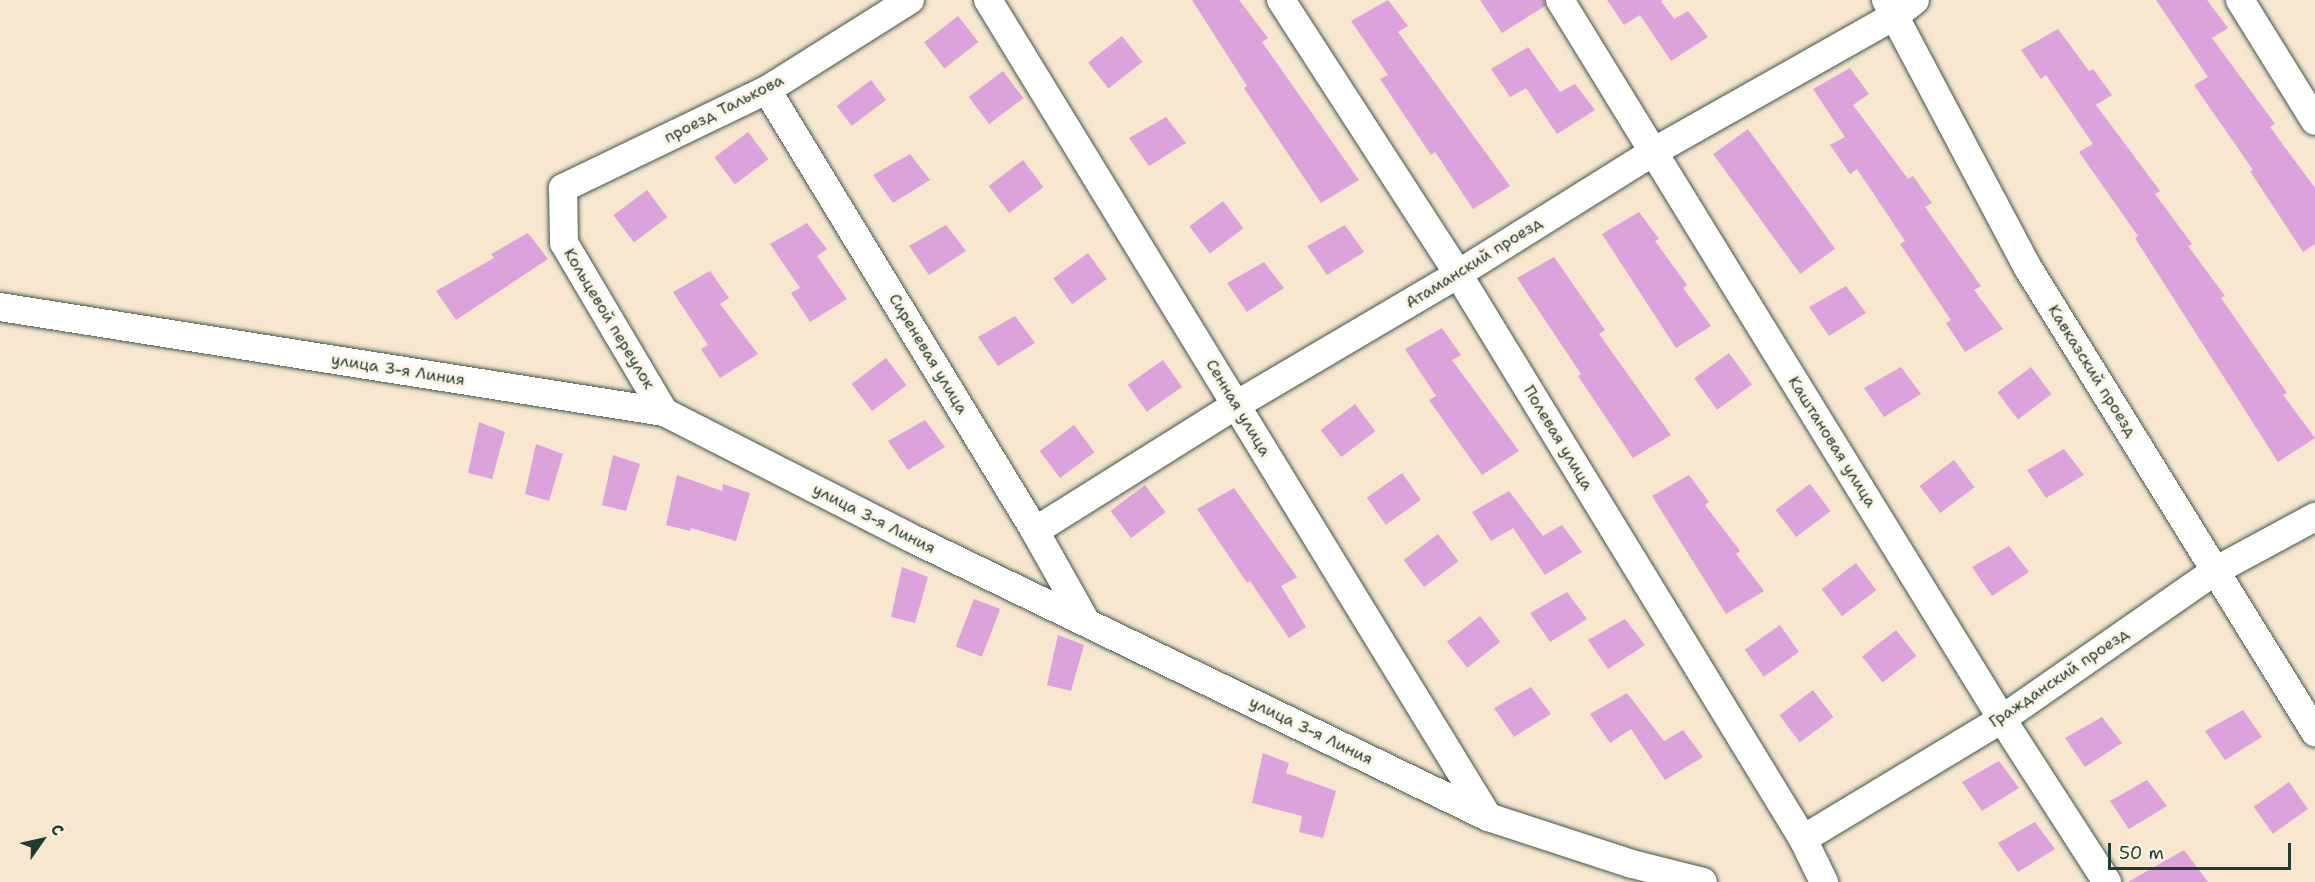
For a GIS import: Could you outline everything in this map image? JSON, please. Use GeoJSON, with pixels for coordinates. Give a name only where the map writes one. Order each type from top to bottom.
{"type":"FeatureCollection","features":[{"type":"Feature","properties":{"kind":"street","name":"проезд Талькова"},"geometry":{"type":"LineString","coordinates":[[563,188],[767,90],[910,0]]}},
{"type":"Feature","properties":{"kind":"street","name":"Сенная улица"},"geometry":{"type":"LineString","coordinates":[[988,0],[1488,817]]}},
{"type":"Feature","properties":{"kind":"street","name":"Полевая улица"},"geometry":{"type":"LineString","coordinates":[[1281,0],[1458,274],[1803,839],[1824,882]]}},
{"type":"Feature","properties":{"kind":"street","name":"Каштановая улица"},"geometry":{"type":"LineString","coordinates":[[1560,0],[2002,719],[2107,882]]}},
{"type":"Feature","properties":{"kind":"street"},"geometry":{"type":"LineString","coordinates":[[2240,0],[2315,121]]}},
{"type":"Feature","properties":{"kind":"street","name":"Атаманский проезд"},"geometry":{"type":"LineString","coordinates":[[1035,531],[1236,405],[1458,274],[1653,152],[1899,5]]}},
{"type":"Feature","properties":{"kind":"street","name":"Кавказский проезд"},"geometry":{"type":"LineString","coordinates":[[1899,5],[2028,268],[2315,732]]}},
{"type":"Feature","properties":{"kind":"street","name":"Сиреневая улица"},"geometry":{"type":"LineString","coordinates":[[767,90],[1035,531],[1084,620]]}},
{"type":"Feature","properties":{"kind":"street","name":"Кольцевой переулок"},"geometry":{"type":"LineString","coordinates":[[563,188],[564,243],[664,412]]}},
{"type":"Feature","properties":{"kind":"street","name":"улица 3-я Линия"},"geometry":{"type":"LineString","coordinates":[[0,307],[664,412],[909,537],[1488,817],[1629,873],[1702,882]]}},
{"type":"Feature","properties":{"kind":"street","name":"Гражданский проезд"},"geometry":{"type":"LineString","coordinates":[[1803,839],[2002,719],[2215,571],[2315,517]]}},
{"type":"Feature","properties":{"kind":"building"},"geometry":{"type":"Polygon","coordinates":[[[1192,0],[1239,0],[1268,38],[1262,42],[1359,180],[1321,203],[1244,88],[1247,86],[1192,0]]]}},
{"type":"Feature","properties":{"kind":"building"},"geometry":{"type":"Polygon","coordinates":[[[1388,0],[1408,26],[1398,32],[1510,186],[1473,209],[1435,152],[1431,155],[1380,79],[1388,75],[1351,21],[1388,0]]]}},
{"type":"Feature","properties":{"kind":"building"},"geometry":{"type":"Polygon","coordinates":[[[1480,0],[1544,0],[1545,6],[1502,33],[1480,0]]]}},
{"type":"Feature","properties":{"kind":"building"},"geometry":{"type":"Polygon","coordinates":[[[1607,0],[1663,0],[1661,1],[1674,19],[1688,11],[1708,37],[1671,61],[1640,15],[1624,25],[1607,0]]]}},
{"type":"Feature","properties":{"kind":"building"},"geometry":{"type":"Polygon","coordinates":[[[2156,0],[2207,0],[2228,28],[2212,38],[2275,124],[2270,127],[2315,188],[2315,244],[2303,252],[2250,171],[2253,170],[2194,85],[2208,77],[2156,0]]]}},
{"type":"Feature","properties":{"kind":"building"},"geometry":{"type":"Polygon","coordinates":[[[958,16],[978,42],[944,68],[924,42],[958,16]]]}},
{"type":"Feature","properties":{"kind":"building"},"geometry":{"type":"Polygon","coordinates":[[[2058,29],[2089,71],[2093,69],[2112,95],[2096,105],[2160,191],[2155,194],[2192,244],[2188,246],[2225,296],[2221,298],[2287,393],[2283,395],[2315,438],[2278,462],[2135,238],[2138,236],[2079,152],[2093,144],[2046,75],[2041,79],[2021,50],[2058,29]]]}},
{"type":"Feature","properties":{"kind":"building"},"geometry":{"type":"Polygon","coordinates":[[[1122,36],[1142,62],[1108,88],[1088,62],[1122,36]]]}},
{"type":"Feature","properties":{"kind":"building"},"geometry":{"type":"Polygon","coordinates":[[[1528,47],[1560,92],[1575,84],[1595,110],[1557,134],[1526,88],[1510,97],[1491,69],[1528,47]]]}},
{"type":"Feature","properties":{"kind":"building"},"geometry":{"type":"Polygon","coordinates":[[[1850,68],[1869,94],[1853,105],[1908,179],[1913,176],[1932,203],[1925,207],[1981,286],[1974,290],[2003,329],[1965,352],[1946,323],[1951,320],[1900,244],[1905,241],[1857,169],[1850,174],[1830,145],[1845,137],[1813,89],[1850,68]]]}},
{"type":"Feature","properties":{"kind":"building"},"geometry":{"type":"Polygon","coordinates":[[[1003,71],[1023,98],[989,124],[969,97],[1003,71]]]}},
{"type":"Feature","properties":{"kind":"building"},"geometry":{"type":"Polygon","coordinates":[[[871,80],[886,100],[852,126],[837,106],[871,80]]]}},
{"type":"Feature","properties":{"kind":"building"},"geometry":{"type":"Polygon","coordinates":[[[1166,117],[1186,143],[1149,166],[1129,138],[1166,117]]]}},
{"type":"Feature","properties":{"kind":"building"},"geometry":{"type":"Polygon","coordinates":[[[1748,129],[1835,249],[1800,274],[1713,154],[1748,129]]]}},
{"type":"Feature","properties":{"kind":"building"},"geometry":{"type":"Polygon","coordinates":[[[748,132],[768,159],[735,184],[714,157],[748,132]]]}},
{"type":"Feature","properties":{"kind":"building"},"geometry":{"type":"Polygon","coordinates":[[[910,154],[930,180],[893,203],[873,175],[910,154]]]}},
{"type":"Feature","properties":{"kind":"building"},"geometry":{"type":"Polygon","coordinates":[[[1023,160],[1043,187],[1009,213],[989,186],[1023,160]]]}},
{"type":"Feature","properties":{"kind":"building"},"geometry":{"type":"Polygon","coordinates":[[[647,190],[667,217],[634,242],[613,215],[647,190]]]}},
{"type":"Feature","properties":{"kind":"building"},"geometry":{"type":"Polygon","coordinates":[[[1223,201],[1243,228],[1210,253],[1189,226],[1223,201]]]}},
{"type":"Feature","properties":{"kind":"building"},"geometry":{"type":"Polygon","coordinates":[[[1639,212],[1659,239],[1655,241],[1687,285],[1683,288],[1711,326],[1676,348],[1602,234],[1639,212]]]}},
{"type":"Feature","properties":{"kind":"building"},"geometry":{"type":"Polygon","coordinates":[[[807,223],[827,249],[817,256],[847,299],[810,322],[791,293],[800,288],[770,244],[807,223]]]}},
{"type":"Feature","properties":{"kind":"building"},"geometry":{"type":"Polygon","coordinates":[[[946,225],[966,251],[929,275],[909,246],[946,225]]]}},
{"type":"Feature","properties":{"kind":"building"},"geometry":{"type":"Polygon","coordinates":[[[1345,225],[1364,252],[1327,275],[1307,246],[1345,225]]]}},
{"type":"Feature","properties":{"kind":"building"},"geometry":{"type":"Polygon","coordinates":[[[528,233],[548,259],[456,320],[436,291],[494,258],[491,254],[528,233]]]}},
{"type":"Feature","properties":{"kind":"building"},"geometry":{"type":"Polygon","coordinates":[[[1088,253],[1107,279],[1072,304],[1053,278],[1088,253]]]}},
{"type":"Feature","properties":{"kind":"building"},"geometry":{"type":"Polygon","coordinates":[[[1554,257],[1605,330],[1599,334],[1671,435],[1633,458],[1578,376],[1581,374],[1517,278],[1554,257]]]}},
{"type":"Feature","properties":{"kind":"building"},"geometry":{"type":"Polygon","coordinates":[[[1264,262],[1284,288],[1247,312],[1227,283],[1264,262]]]}},
{"type":"Feature","properties":{"kind":"building"},"geometry":{"type":"Polygon","coordinates":[[[710,271],[729,298],[720,304],[758,354],[720,378],[701,349],[708,345],[673,292],[710,271]]]}},
{"type":"Feature","properties":{"kind":"building"},"geometry":{"type":"Polygon","coordinates":[[[1846,286],[1866,313],[1829,336],[1809,307],[1846,286]]]}},
{"type":"Feature","properties":{"kind":"building"},"geometry":{"type":"Polygon","coordinates":[[[1015,316],[1035,343],[998,366],[978,337],[1015,316]]]}},
{"type":"Feature","properties":{"kind":"building"},"geometry":{"type":"Polygon","coordinates":[[[1442,328],[1461,355],[1452,360],[1519,451],[1482,475],[1429,400],[1436,396],[1405,349],[1442,328]]]}},
{"type":"Feature","properties":{"kind":"building"},"geometry":{"type":"Polygon","coordinates":[[[1729,353],[1752,385],[1717,410],[1694,378],[1729,353]]]}},
{"type":"Feature","properties":{"kind":"building"},"geometry":{"type":"Polygon","coordinates":[[[886,358],[906,385],[872,411],[852,384],[886,358]]]}},
{"type":"Feature","properties":{"kind":"building"},"geometry":{"type":"Polygon","coordinates":[[[1163,360],[1182,387],[1147,412],[1128,385],[1163,360]]]}},
{"type":"Feature","properties":{"kind":"building"},"geometry":{"type":"Polygon","coordinates":[[[1901,367],[1921,394],[1884,417],[1864,388],[1901,367]]]}},
{"type":"Feature","properties":{"kind":"building"},"geometry":{"type":"Polygon","coordinates":[[[2031,367],[2051,394],[2018,419],[1997,392],[2031,367]]]}},
{"type":"Feature","properties":{"kind":"building"},"geometry":{"type":"Polygon","coordinates":[[[1355,404],[1375,431],[1341,457],[1321,430],[1355,404]]]}},
{"type":"Feature","properties":{"kind":"building"},"geometry":{"type":"Polygon","coordinates":[[[925,420],[945,447],[908,470],[888,441],[925,420]]]}},
{"type":"Feature","properties":{"kind":"building"},"geometry":{"type":"Polygon","coordinates":[[[479,422],[505,432],[492,479],[468,473],[479,422]]]}},
{"type":"Feature","properties":{"kind":"building"},"geometry":{"type":"Polygon","coordinates":[[[1074,425],[1094,452],[1060,478],[1040,451],[1074,425]]]}},
{"type":"Feature","properties":{"kind":"building"},"geometry":{"type":"Polygon","coordinates":[[[536,444],[563,454],[549,501],[525,494],[536,444]]]}},
{"type":"Feature","properties":{"kind":"building"},"geometry":{"type":"Polygon","coordinates":[[[2064,449],[2084,475],[2046,498],[2027,470],[2064,449]]]}},
{"type":"Feature","properties":{"kind":"building"},"geometry":{"type":"Polygon","coordinates":[[[613,455],[640,464],[626,511],[602,505],[613,455]]]}},
{"type":"Feature","properties":{"kind":"building"},"geometry":{"type":"Polygon","coordinates":[[[1954,460],[1974,487],[1940,513],[1920,486],[1954,460]]]}},
{"type":"Feature","properties":{"kind":"building"},"geometry":{"type":"Polygon","coordinates":[[[1402,473],[1421,500],[1386,525],[1367,498],[1402,473]]]}},
{"type":"Feature","properties":{"kind":"building"},"geometry":{"type":"Polygon","coordinates":[[[677,475],[722,491],[723,484],[750,493],[736,541],[691,528],[690,531],[666,525],[677,475]]]}},
{"type":"Feature","properties":{"kind":"building"},"geometry":{"type":"Polygon","coordinates":[[[1689,475],[1709,502],[1705,505],[1740,551],[1736,554],[1764,591],[1726,614],[1652,496],[1689,475]]]}},
{"type":"Feature","properties":{"kind":"building"},"geometry":{"type":"Polygon","coordinates":[[[1810,484],[1830,511],[1796,537],[1776,510],[1810,484]]]}},
{"type":"Feature","properties":{"kind":"building"},"geometry":{"type":"Polygon","coordinates":[[[1145,485],[1165,512],[1131,538],[1111,511],[1145,485]]]}},
{"type":"Feature","properties":{"kind":"building"},"geometry":{"type":"Polygon","coordinates":[[[1234,488],[1297,577],[1281,586],[1306,627],[1289,638],[1250,581],[1247,583],[1197,509],[1234,488]]]}},
{"type":"Feature","properties":{"kind":"building"},"geometry":{"type":"Polygon","coordinates":[[[1509,491],[1543,536],[1562,525],[1582,552],[1545,575],[1513,528],[1491,541],[1472,512],[1509,491]]]}},
{"type":"Feature","properties":{"kind":"building"},"geometry":{"type":"Polygon","coordinates":[[[1438,534],[1458,561],[1424,587],[1404,560],[1438,534]]]}},
{"type":"Feature","properties":{"kind":"building"},"geometry":{"type":"Polygon","coordinates":[[[2009,546],[2029,572],[1992,596],[1972,567],[2009,546]]]}},
{"type":"Feature","properties":{"kind":"building"},"geometry":{"type":"Polygon","coordinates":[[[1856,563],[1876,590],[1842,616],[1822,589],[1856,563]]]}},
{"type":"Feature","properties":{"kind":"building"},"geometry":{"type":"Polygon","coordinates":[[[902,567],[928,577],[915,623],[891,617],[902,567]]]}},
{"type":"Feature","properties":{"kind":"building"},"geometry":{"type":"Polygon","coordinates":[[[1567,592],[1587,619],[1550,642],[1530,613],[1567,592]]]}},
{"type":"Feature","properties":{"kind":"building"},"geometry":{"type":"Polygon","coordinates":[[[974,599],[1000,609],[982,657],[956,647],[974,599]]]}},
{"type":"Feature","properties":{"kind":"building"},"geometry":{"type":"Polygon","coordinates":[[[1480,616],[1500,642],[1467,668],[1447,642],[1480,616]]]}},
{"type":"Feature","properties":{"kind":"building"},"geometry":{"type":"Polygon","coordinates":[[[1625,619],[1645,645],[1608,669],[1588,640],[1625,619]]]}},
{"type":"Feature","properties":{"kind":"building"},"geometry":{"type":"Polygon","coordinates":[[[1780,625],[1799,652],[1764,677],[1745,650],[1780,625]]]}},
{"type":"Feature","properties":{"kind":"building"},"geometry":{"type":"Polygon","coordinates":[[[1896,630],[1916,656],[1882,682],[1862,656],[1896,630]]]}},
{"type":"Feature","properties":{"kind":"building"},"geometry":{"type":"Polygon","coordinates":[[[1058,635],[1084,645],[1071,691],[1047,685],[1058,635]]]}},
{"type":"Feature","properties":{"kind":"building"},"geometry":{"type":"Polygon","coordinates":[[[1531,687],[1551,714],[1514,737],[1494,708],[1531,687]]]}},
{"type":"Feature","properties":{"kind":"building"},"geometry":{"type":"Polygon","coordinates":[[[1813,690],[1833,717],[1800,742],[1779,715],[1813,690]]]}},
{"type":"Feature","properties":{"kind":"building"},"geometry":{"type":"Polygon","coordinates":[[[1627,693],[1664,741],[1683,730],[1703,757],[1665,780],[1631,729],[1610,743],[1590,714],[1627,693]]]}},
{"type":"Feature","properties":{"kind":"building"},"geometry":{"type":"Polygon","coordinates":[[[2243,710],[2262,737],[2225,760],[2205,731],[2243,710]]]}},
{"type":"Feature","properties":{"kind":"building"},"geometry":{"type":"Polygon","coordinates":[[[2102,717],[2122,743],[2085,767],[2065,738],[2102,717]]]}},
{"type":"Feature","properties":{"kind":"building"},"geometry":{"type":"Polygon","coordinates":[[[1263,753],[1289,763],[1286,773],[1336,791],[1323,838],[1299,832],[1302,816],[1252,803],[1263,753]]]}},
{"type":"Feature","properties":{"kind":"building"},"geometry":{"type":"Polygon","coordinates":[[[1999,761],[2019,788],[1982,811],[1962,782],[1999,761]]]}},
{"type":"Feature","properties":{"kind":"building"},"geometry":{"type":"Polygon","coordinates":[[[2147,780],[2167,806],[2129,829],[2110,801],[2147,780]]]}},
{"type":"Feature","properties":{"kind":"building"},"geometry":{"type":"Polygon","coordinates":[[[2289,782],[2308,809],[2273,834],[2254,807],[2289,782]]]}},
{"type":"Feature","properties":{"kind":"building"},"geometry":{"type":"Polygon","coordinates":[[[2035,822],[2055,849],[2018,872],[1998,843],[2035,822]]]}},
{"type":"Feature","properties":{"kind":"building"},"geometry":{"type":"Polygon","coordinates":[[[2184,850],[2208,882],[2128,882],[2184,850]]]}}]}
